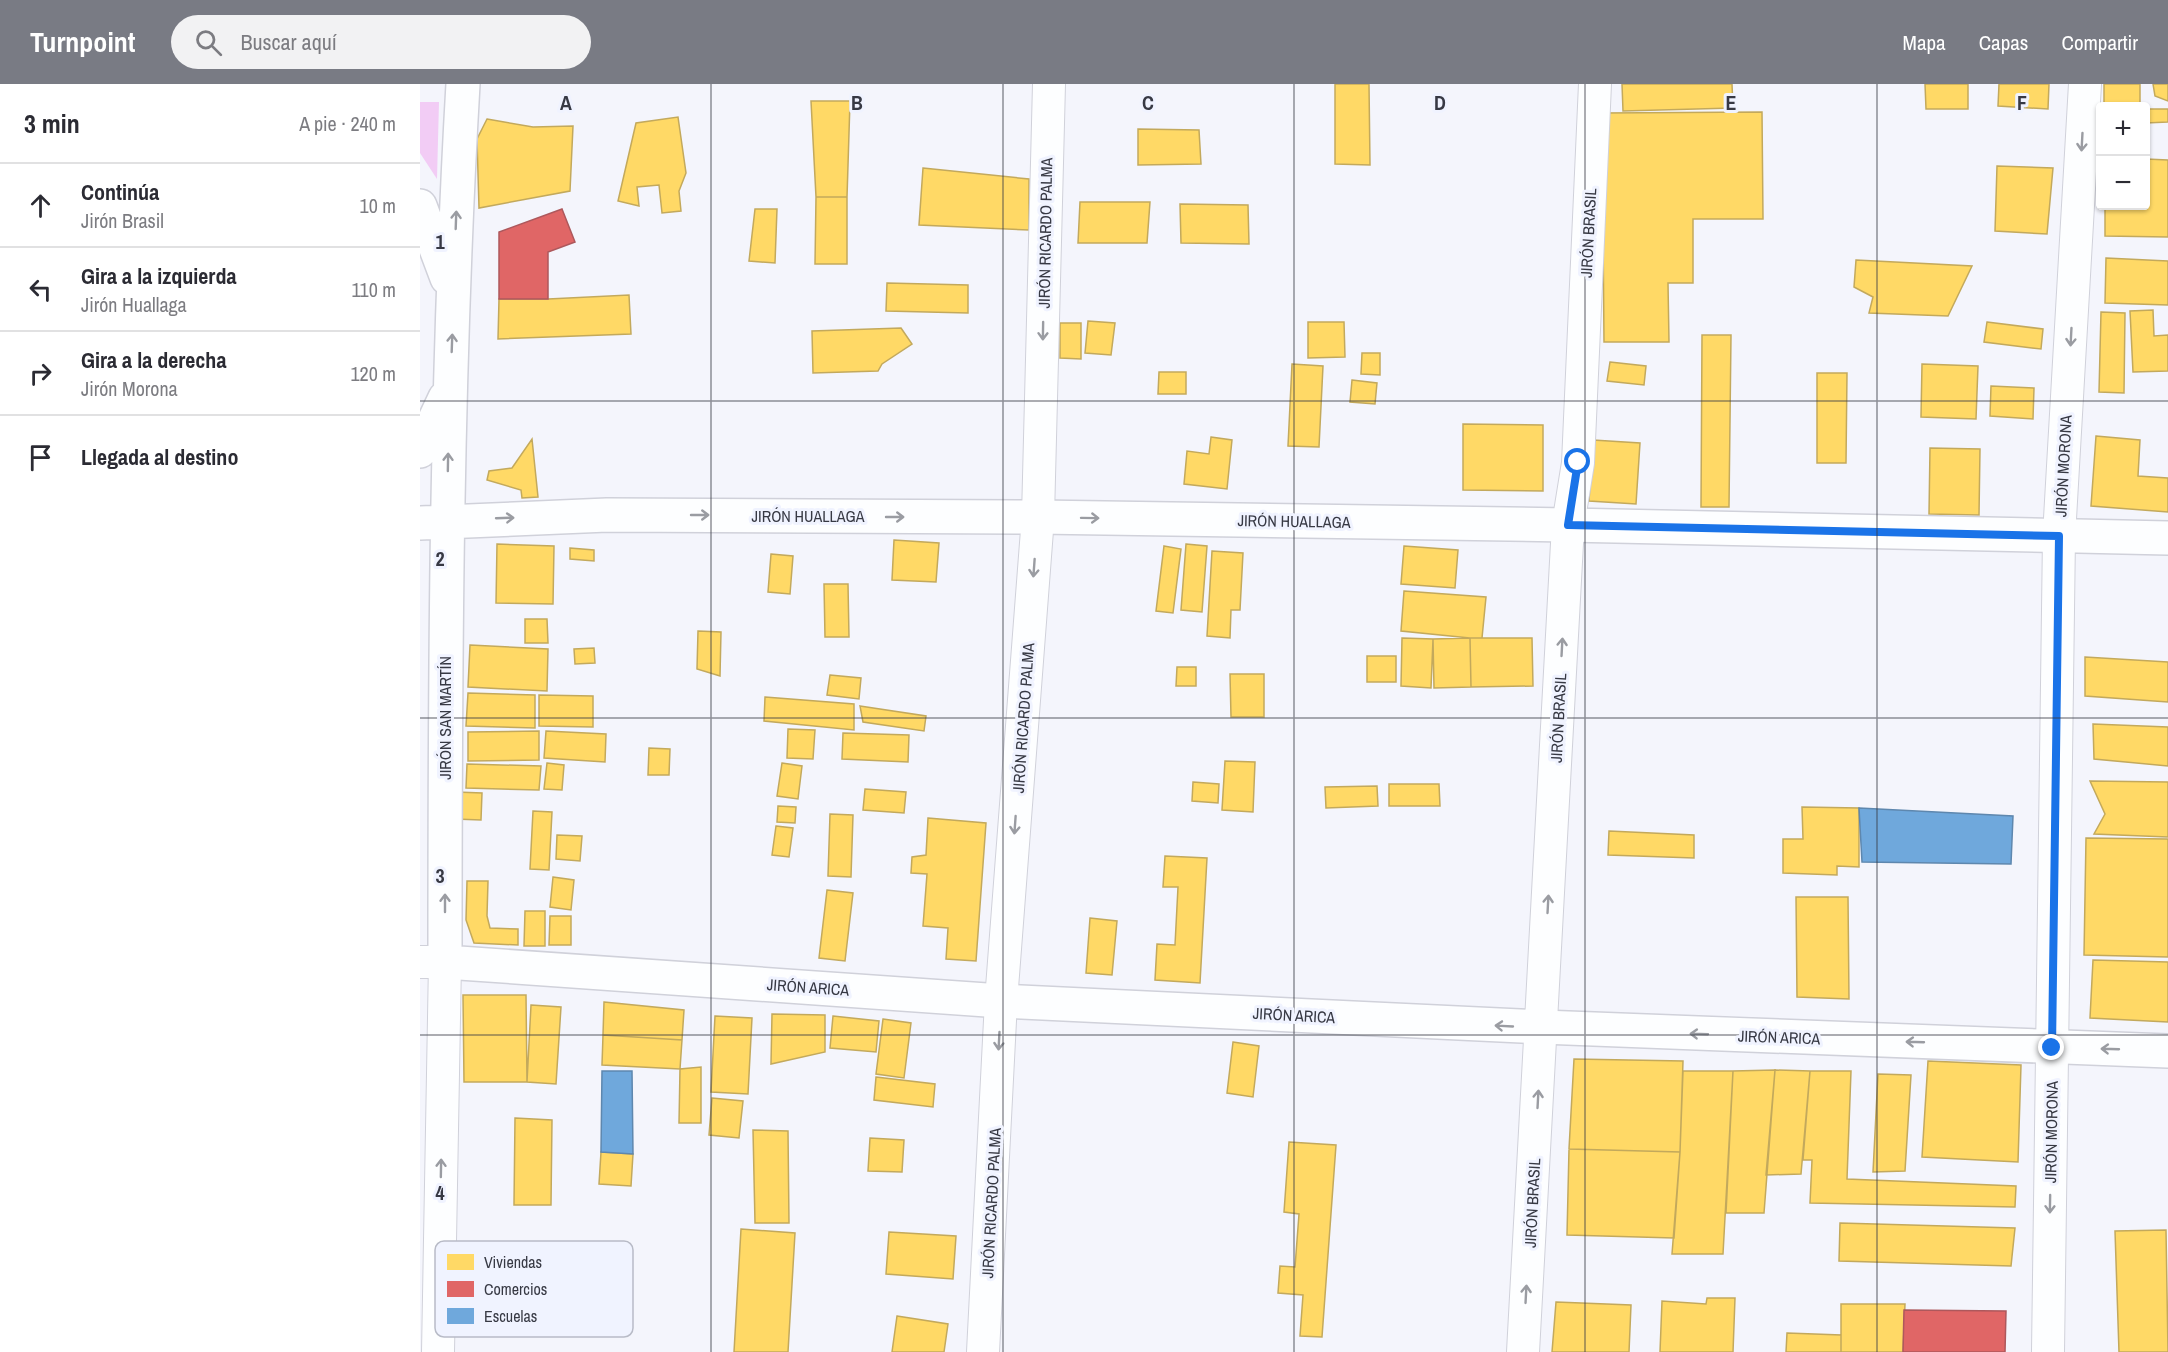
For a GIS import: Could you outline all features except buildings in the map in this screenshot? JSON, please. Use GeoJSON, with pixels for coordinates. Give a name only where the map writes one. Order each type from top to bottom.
{"type":"FeatureCollection","features":[{"type":"Feature","properties":{"kind":"main road","name":"JIRÓN SAN MARTÍN"},"geometry":{"type":"LineString","coordinates":[[433,962],[433,522],[450,387],[456,209],[464,84]]}},
{"type":"Feature","properties":{"kind":"main road"},"geometry":{"type":"LineString","coordinates":[[420,206],[454,300]]}},
{"type":"Feature","properties":{"kind":"main road"},"geometry":{"type":"LineString","coordinates":[[420,451],[450,387]]}},
{"type":"Feature","properties":{"kind":"main road","name":"JIRÓN HUALLAGA"},"geometry":{"type":"LineString","coordinates":[[433,522],[607,515],[1038,518],[1568,525],[2168,538]]}},
{"type":"Feature","properties":{"kind":"main road","name":"JIRÓN ARICA"},"geometry":{"type":"LineString","coordinates":[[433,962],[1001,1001],[1542,1027],[2168,1051]]}},
{"type":"Feature","properties":{"kind":"street","name":"JIRÓN RICARDO PALMA"},"geometry":{"type":"LineString","coordinates":[[983,1352],[1001,1001],[1038,518],[1049,84]]}},
{"type":"Feature","properties":{"kind":"street"},"geometry":{"type":"LineString","coordinates":[[1568,525],[1562,461],[1580,84]]}},
{"type":"Feature","properties":{"kind":"street","name":"JIRÓN BRASIL"},"geometry":{"type":"LineString","coordinates":[[1523,1352],[1568,525],[1578,462],[1595,84]]}},
{"type":"Feature","properties":{"kind":"street","name":"JIRÓN MORONA"},"geometry":{"type":"LineString","coordinates":[[2048,1352],[2059,536],[2085,84]]}},
{"type":"Feature","properties":{"kind":"street","name":"JIRÓN SAN MARTÍN"},"geometry":{"type":"LineString","coordinates":[[433,962],[437,1241]]}},
{"type":"Feature","properties":{"kind":"street","name":"JIRÓN SAN MARTÍN"},"geometry":{"type":"LineString","coordinates":[[438,1337],[438,1352]]}},
{"type":"Feature","properties":{"kind":"shaded area"},"geometry":{"type":"Polygon","coordinates":[[[420,102],[439,102],[437,179],[420,153],[420,102]]]}},
{"type":"Feature","properties":{"kind":"route"},"geometry":{"type":"LineString","coordinates":[[1578,462],[1568,525],[2059,536],[2052,1048]]}}]}
